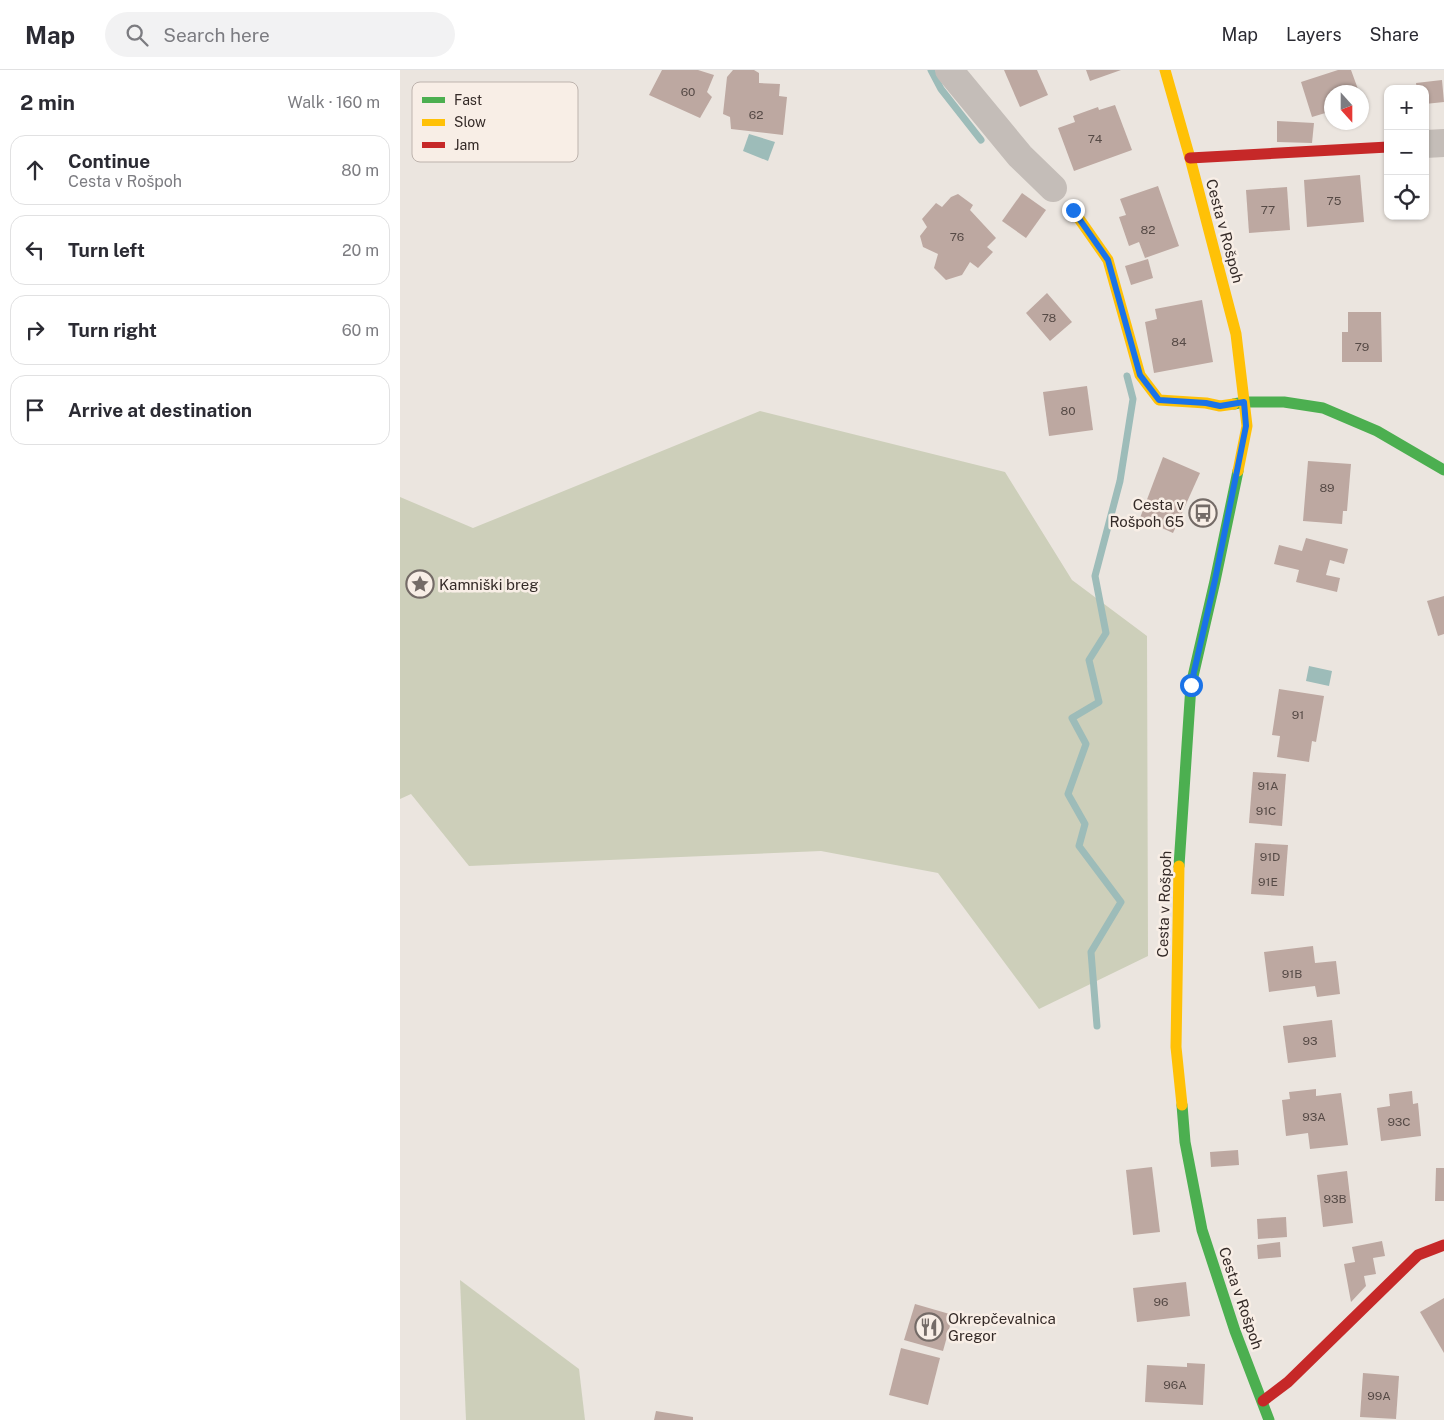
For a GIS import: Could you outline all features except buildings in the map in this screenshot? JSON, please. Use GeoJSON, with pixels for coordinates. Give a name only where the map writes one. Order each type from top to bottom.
{"type":"FeatureCollection","features":[{"type":"Feature","properties":{"kind":"street"},"geometry":{"type":"LineString","coordinates":[[949,70],[1020,156],[1053,188]]}},
{"type":"Feature","properties":{"kind":"street","name":"Cesta v Rošpoh"},"geometry":{"type":"LineString","coordinates":[[1165,70],[1236,334],[1246,426],[1215,580],[1191,685],[1179,869],[1176,1048],[1185,1142],[1202,1230],[1235,1331],[1269,1420]]}},
{"type":"Feature","properties":{"kind":"street"},"geometry":{"type":"LineString","coordinates":[[1429,144],[1444,143]]}},
{"type":"Feature","properties":{"kind":"street"},"geometry":{"type":"LineString","coordinates":[[1190,158],[1384,147]]}},
{"type":"Feature","properties":{"kind":"street"},"geometry":{"type":"LineString","coordinates":[[1073,210],[1108,260],[1140,375],[1159,400],[1206,403],[1220,406],[1244,402],[1284,402],[1323,408],[1377,431],[1444,470]]}},
{"type":"Feature","properties":{"kind":"street"},"geometry":{"type":"LineString","coordinates":[[1263,1401],[1288,1382],[1418,1255],[1444,1245]]}},
{"type":"Feature","properties":{"kind":"green space"},"geometry":{"type":"Polygon","coordinates":[[[760,411],[1005,472],[1072,580],[1147,636],[1148,956],[1039,1009],[938,873],[821,851],[469,866],[411,794],[400,799],[400,497],[473,528],[760,411]]]}},
{"type":"Feature","properties":{"kind":"green space"},"geometry":{"type":"Polygon","coordinates":[[[460,1280],[579,1369],[585,1420],[466,1420],[460,1280]]]}},
{"type":"Feature","properties":{"kind":"water"},"geometry":{"type":"Polygon","coordinates":[[[749,134],[775,142],[768,161],[743,151],[749,134]]]}},
{"type":"Feature","properties":{"kind":"water"},"geometry":{"type":"Polygon","coordinates":[[[1309,666],[1332,671],[1329,686],[1306,681],[1309,666]]]}},
{"type":"Feature","properties":{"kind":"waterway"},"geometry":{"type":"LineString","coordinates":[[931,70],[941,89],[981,140]]}},
{"type":"Feature","properties":{"kind":"waterway"},"geometry":{"type":"LineString","coordinates":[[1097,1026],[1091,952],[1121,902],[1079,846],[1085,824],[1068,794],[1086,744],[1072,718],[1099,702],[1089,660],[1106,633],[1095,576],[1120,481],[1133,399],[1127,376]]}},
{"type":"Feature","properties":{"kind":"traffic: fast"},"geometry":{"type":"LineString","coordinates":[[1234,404],[1244,402],[1284,402],[1323,408],[1377,431],[1444,470]]}},
{"type":"Feature","properties":{"kind":"traffic: fast"},"geometry":{"type":"LineString","coordinates":[[1179,866],[1191,685],[1238,471]]}},
{"type":"Feature","properties":{"kind":"traffic: fast"},"geometry":{"type":"LineString","coordinates":[[1182,1105],[1185,1142],[1202,1230],[1235,1331],[1269,1420]]}},
{"type":"Feature","properties":{"kind":"traffic: slow"},"geometry":{"type":"LineString","coordinates":[[1165,70],[1236,334],[1247,426],[1238,471]]}},
{"type":"Feature","properties":{"kind":"traffic: slow"},"geometry":{"type":"LineString","coordinates":[[1073,210],[1108,260],[1140,375],[1159,400],[1206,403],[1220,406],[1234,404]]}},
{"type":"Feature","properties":{"kind":"traffic: slow"},"geometry":{"type":"LineString","coordinates":[[1179,866],[1176,1047],[1182,1105]]}},
{"type":"Feature","properties":{"kind":"traffic: jam"},"geometry":{"type":"LineString","coordinates":[[1190,158],[1384,147]]}},
{"type":"Feature","properties":{"kind":"traffic: jam"},"geometry":{"type":"LineString","coordinates":[[1263,1401],[1288,1382],[1418,1255],[1444,1245]]}},
{"type":"Feature","properties":{"kind":"place","name":"Cesta v Rošpoh 65"},"geometry":{"type":"Point","coordinates":[1203,513]}},
{"type":"Feature","properties":{"kind":"place","name":"Kamniški breg"},"geometry":{"type":"Point","coordinates":[420,584]}},
{"type":"Feature","properties":{"kind":"place","name":"Okrepčevalnica Gregor"},"geometry":{"type":"Point","coordinates":[929,1327]}},
{"type":"Feature","properties":{"kind":"route"},"geometry":{"type":"LineString","coordinates":[[1073,210],[1108,260],[1140,375],[1159,400],[1206,403],[1220,406],[1244,402],[1246,426],[1232,502],[1191,685]]}}]}
